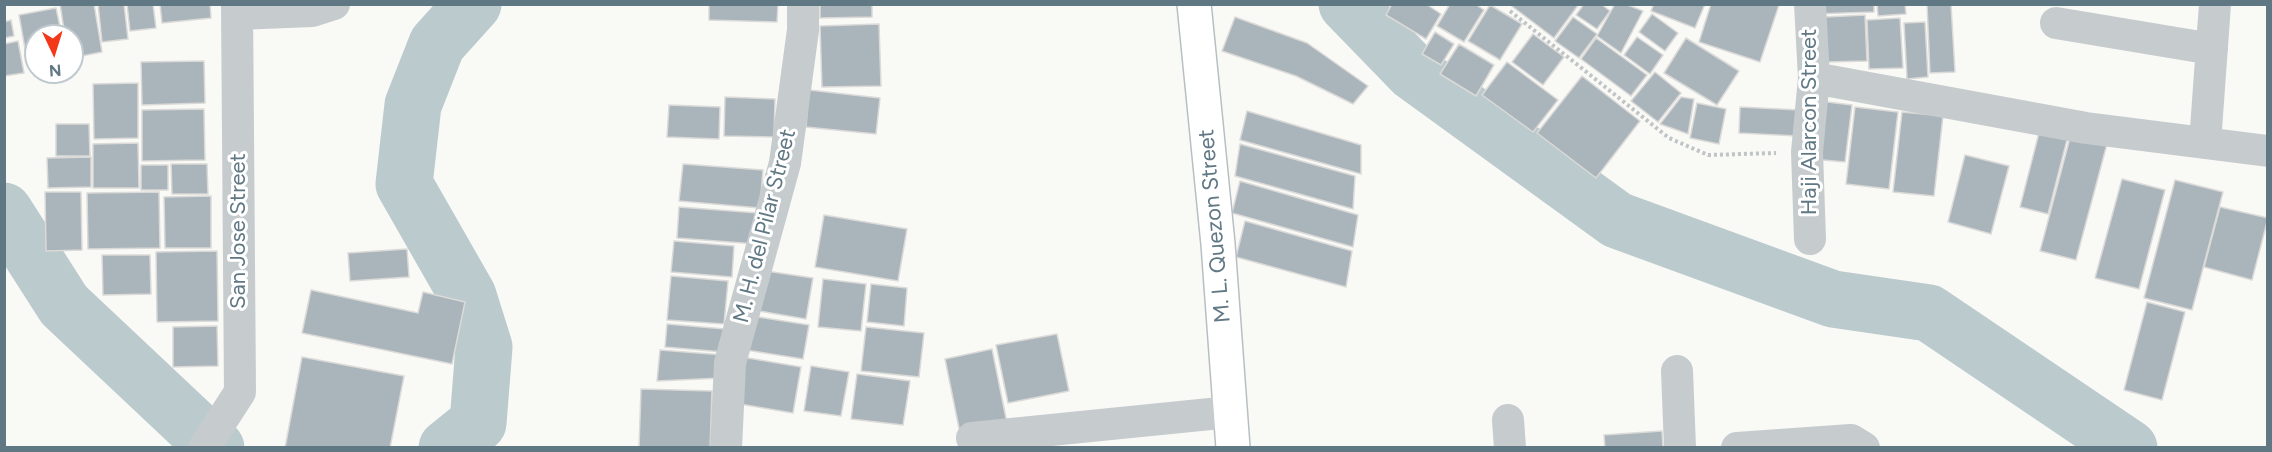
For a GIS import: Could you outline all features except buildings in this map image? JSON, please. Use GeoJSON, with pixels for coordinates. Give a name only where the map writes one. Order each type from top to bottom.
{"type":"FeatureCollection","features":[{"type":"Feature","properties":{"kind":"street"},"geometry":{"type":"LineString","coordinates":[[237,9],[312,10],[334,4]]}},
{"type":"Feature","properties":{"kind":"street","name":"M. L. Quezon Street"},"geometry":{"type":"LineString","coordinates":[[1194,4],[1218,244],[1233,447]]}},
{"type":"Feature","properties":{"kind":"street","name":"Haji Alarcon Street"},"geometry":{"type":"LineString","coordinates":[[1810,4],[1814,78],[1807,152],[1810,239]]}},
{"type":"Feature","properties":{"kind":"street"},"geometry":{"type":"LineString","coordinates":[[2205,143],[2215,4]]}},
{"type":"Feature","properties":{"kind":"street","name":"San Jose Street"},"geometry":{"type":"LineString","coordinates":[[204,447],[240,392],[237,9]]}},
{"type":"Feature","properties":{"kind":"street","name":"M. H. del Pilar Street"},"geometry":{"type":"LineString","coordinates":[[726,447],[730,363],[785,163],[803,17]]}},
{"type":"Feature","properties":{"kind":"street"},"geometry":{"type":"LineString","coordinates":[[2056,23],[2212,49]]}},
{"type":"Feature","properties":{"kind":"street"},"geometry":{"type":"LineString","coordinates":[[1814,78],[2086,128],[2268,151]]}},
{"type":"Feature","properties":{"kind":"street"},"geometry":{"type":"LineString","coordinates":[[1677,371],[1680,447]]}},
{"type":"Feature","properties":{"kind":"street"},"geometry":{"type":"LineString","coordinates":[[972,438],[1230,412]]}},
{"type":"Feature","properties":{"kind":"street"},"geometry":{"type":"LineString","coordinates":[[1737,447],[1855,445]]}},
{"type":"Feature","properties":{"kind":"path"},"geometry":{"type":"LineString","coordinates":[[1510,12],[1669,138],[1708,155],[1807,152]]}},
{"type":"Feature","properties":{"kind":"waterway"},"geometry":{"type":"LineString","coordinates":[[447,448],[478,423],[484,347],[468,296],[404,184],[413,105],[437,44],[473,4]]}},
{"type":"Feature","properties":{"kind":"waterway"},"geometry":{"type":"LineString","coordinates":[[1347,4],[1413,72],[1617,220],[1833,299],[1929,313],[2129,448]]}},
{"type":"Feature","properties":{"kind":"waterway"},"geometry":{"type":"LineString","coordinates":[[4,211],[64,305],[216,448]]}}]}
